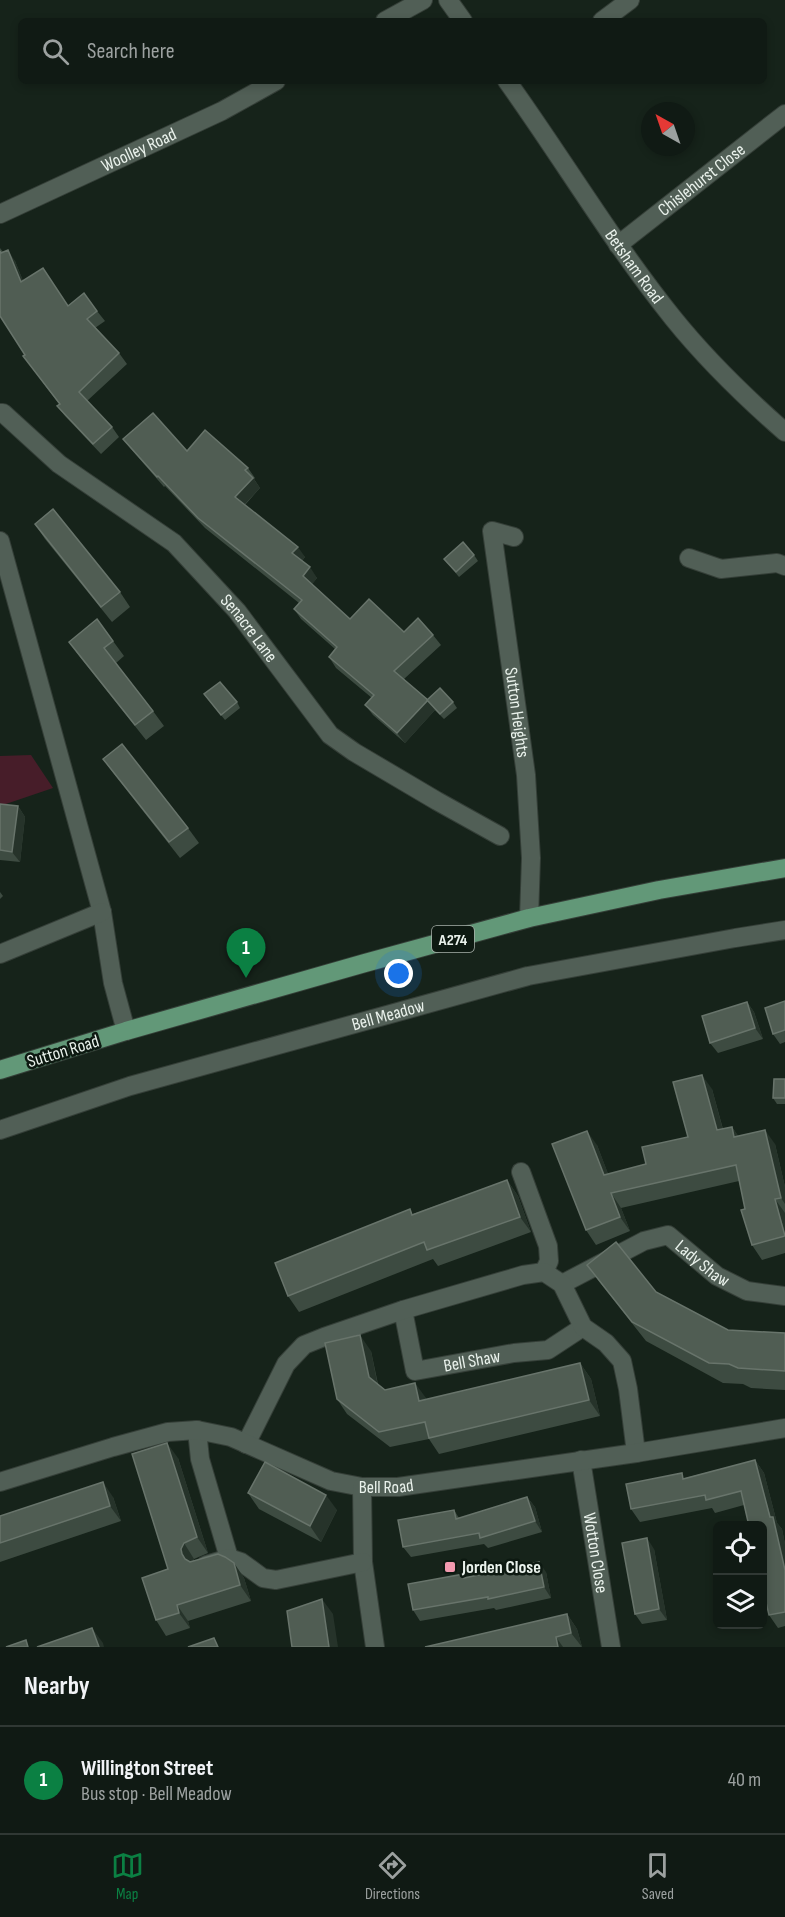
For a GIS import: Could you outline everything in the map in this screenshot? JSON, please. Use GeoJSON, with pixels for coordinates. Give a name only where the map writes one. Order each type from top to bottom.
{"type":"FeatureCollection","features":[{"type":"Feature","properties":{"kind":"main road","name":"A274"},"geometry":{"type":"LineString","coordinates":[[126,1031],[529,918],[659,890],[785,868]]}},
{"type":"Feature","properties":{"kind":"main road","name":"Sutton Road"},"geometry":{"type":"LineString","coordinates":[[0,1070],[126,1031]]}},
{"type":"Feature","properties":{"kind":"street"},"geometry":{"type":"LineString","coordinates":[[390,18],[423,0]]}},
{"type":"Feature","properties":{"kind":"street"},"geometry":{"type":"LineString","coordinates":[[448,0],[461,18]]}},
{"type":"Feature","properties":{"kind":"street"},"geometry":{"type":"LineString","coordinates":[[606,18],[630,0]]}},
{"type":"Feature","properties":{"kind":"street","name":"Woolley Road"},"geometry":{"type":"LineString","coordinates":[[0,214],[222,111],[271,84]]}},
{"type":"Feature","properties":{"kind":"street","name":"Betsham Road"},"geometry":{"type":"LineString","coordinates":[[514,84],[618,244],[673,318],[716,368],[785,432]]}},
{"type":"Feature","properties":{"kind":"street","name":"Chislehurst Close"},"geometry":{"type":"LineString","coordinates":[[618,244],[785,114]]}},
{"type":"Feature","properties":{"kind":"street","name":"Senacre Lane"},"geometry":{"type":"LineString","coordinates":[[0,413],[3,413],[59,464],[174,543],[237,611],[330,735],[354,752],[500,836]]}},
{"type":"Feature","properties":{"kind":"street","name":"Sutton Heights"},"geometry":{"type":"LineString","coordinates":[[514,537],[492,531],[526,775],[531,858],[529,918]]}},
{"type":"Feature","properties":{"kind":"street"},"geometry":{"type":"LineString","coordinates":[[2,553],[102,912],[112,983],[126,1031]]}},
{"type":"Feature","properties":{"kind":"street"},"geometry":{"type":"LineString","coordinates":[[689,558],[721,569],[777,563],[785,566]]}},
{"type":"Feature","properties":{"kind":"street"},"geometry":{"type":"LineString","coordinates":[[0,954],[102,912]]}},
{"type":"Feature","properties":{"kind":"street","name":"Bell Meadow"},"geometry":{"type":"LineString","coordinates":[[0,1130],[130,1086],[528,975],[785,930]]}},
{"type":"Feature","properties":{"kind":"street"},"geometry":{"type":"LineString","coordinates":[[521,1172],[548,1246],[549,1261],[544,1272]]}},
{"type":"Feature","properties":{"kind":"street","name":"Lady Shaw"},"geometry":{"type":"LineString","coordinates":[[562,1284],[644,1241],[668,1235],[717,1276],[747,1291],[785,1296]]}},
{"type":"Feature","properties":{"kind":"street"},"geometry":{"type":"LineString","coordinates":[[246,1444],[286,1364],[304,1345],[324,1336],[403,1311],[523,1275],[544,1272],[562,1284],[583,1327],[606,1343],[622,1361],[636,1453]]}},
{"type":"Feature","properties":{"kind":"street","name":"Bell Shaw"},"geometry":{"type":"LineString","coordinates":[[403,1311],[415,1371],[514,1353],[548,1350],[583,1327]]}},
{"type":"Feature","properties":{"kind":"street","name":"Bell Road"},"geometry":{"type":"LineString","coordinates":[[0,1482],[168,1432],[197,1430],[231,1437],[332,1481],[362,1487],[398,1487],[636,1453],[785,1428]]}},
{"type":"Feature","properties":{"kind":"street"},"geometry":{"type":"LineString","coordinates":[[197,1430],[200,1459],[229,1558]]}},
{"type":"Feature","properties":{"kind":"street","name":"Wotton Close"},"geometry":{"type":"LineString","coordinates":[[581,1460],[611,1647]]}},
{"type":"Feature","properties":{"kind":"street"},"geometry":{"type":"LineString","coordinates":[[362,1487],[363,1562],[375,1647]]}},
{"type":"Feature","properties":{"kind":"street"},"geometry":{"type":"LineString","coordinates":[[203,1566],[229,1558],[241,1562],[263,1578],[276,1580],[363,1562]]}},
{"type":"Feature","properties":{"kind":"shaded area"},"geometry":{"type":"Polygon","coordinates":[[[31,755],[53,788],[0,806],[0,756],[31,755]]]}},
{"type":"Feature","properties":{"kind":"building"},"geometry":{"type":"Polygon","coordinates":[[[8,250],[21,282],[43,268],[68,306],[84,293],[97,311],[87,319],[119,353],[79,392],[112,427],[93,444],[57,406],[60,404],[23,356],[25,355],[0,316],[0,251],[1,253],[8,250]]]}},
{"type":"Feature","properties":{"kind":"building"},"geometry":{"type":"Polygon","coordinates":[[[153,413],[187,451],[205,430],[248,468],[245,470],[253,478],[235,497],[298,547],[292,553],[310,567],[303,576],[350,619],[369,599],[404,632],[418,618],[433,635],[394,671],[428,700],[397,733],[365,705],[374,695],[329,657],[337,647],[294,609],[302,600],[198,518],[123,439],[153,413]]]}},
{"type":"Feature","properties":{"kind":"building"},"geometry":{"type":"Polygon","coordinates":[[[53,509],[120,592],[101,607],[35,524],[53,509]]]}},
{"type":"Feature","properties":{"kind":"building"},"geometry":{"type":"Polygon","coordinates":[[[463,542],[474,555],[456,572],[444,559],[463,542]]]}},
{"type":"Feature","properties":{"kind":"building"},"geometry":{"type":"Polygon","coordinates":[[[97,619],[113,641],[104,648],[153,711],[135,725],[69,642],[97,619]]]}},
{"type":"Feature","properties":{"kind":"building"},"geometry":{"type":"Polygon","coordinates":[[[220,682],[237,702],[221,715],[204,694],[220,682]]]}},
{"type":"Feature","properties":{"kind":"building"},"geometry":{"type":"Polygon","coordinates":[[[440,688],[453,702],[440,714],[427,700],[440,688]]]}},
{"type":"Feature","properties":{"kind":"building"},"geometry":{"type":"Polygon","coordinates":[[[122,744],[188,828],[169,842],[103,759],[122,744]]]}},
{"type":"Feature","properties":{"kind":"building"},"geometry":{"type":"Polygon","coordinates":[[[0,804],[18,806],[12,852],[0,850],[0,804]]]}},
{"type":"Feature","properties":{"kind":"building"},"geometry":{"type":"Polygon","coordinates":[[[785,1001],[785,1030],[773,1034],[765,1008],[785,1001]]]}},
{"type":"Feature","properties":{"kind":"building"},"geometry":{"type":"Polygon","coordinates":[[[747,1002],[755,1028],[710,1043],[702,1016],[747,1002]]]}},
{"type":"Feature","properties":{"kind":"building"},"geometry":{"type":"Polygon","coordinates":[[[702,1075],[717,1130],[732,1127],[734,1137],[765,1130],[781,1198],[775,1199],[785,1236],[752,1245],[741,1210],[745,1209],[736,1165],[611,1193],[620,1217],[586,1230],[552,1144],[587,1131],[604,1175],[646,1164],[642,1147],[688,1137],[673,1082],[702,1075]]]}},
{"type":"Feature","properties":{"kind":"building"},"geometry":{"type":"Polygon","coordinates":[[[774,1079],[785,1079],[785,1098],[773,1098],[774,1079]]]}},
{"type":"Feature","properties":{"kind":"building"},"geometry":{"type":"Polygon","coordinates":[[[507,1180],[520,1217],[427,1250],[424,1242],[288,1296],[275,1263],[410,1209],[412,1215],[507,1180]]]}},
{"type":"Feature","properties":{"kind":"building"},"geometry":{"type":"Polygon","coordinates":[[[616,1242],[656,1292],[728,1330],[785,1333],[785,1371],[738,1368],[729,1364],[709,1363],[632,1322],[587,1265],[616,1242]]]}},
{"type":"Feature","properties":{"kind":"building"},"geometry":{"type":"Polygon","coordinates":[[[360,1335],[369,1377],[385,1390],[415,1383],[419,1401],[580,1363],[589,1400],[429,1438],[425,1422],[379,1432],[337,1399],[325,1343],[360,1335]]]}},
{"type":"Feature","properties":{"kind":"building"},"geometry":{"type":"Polygon","coordinates":[[[167,1443],[197,1537],[184,1543],[181,1549],[182,1554],[190,1562],[218,1554],[225,1557],[234,1563],[240,1585],[177,1605],[179,1613],[156,1620],[142,1578],[168,1569],[132,1454],[167,1443]]]}},
{"type":"Feature","properties":{"kind":"building"},"geometry":{"type":"Polygon","coordinates":[[[755,1460],[770,1517],[773,1517],[785,1570],[785,1612],[769,1615],[767,1607],[767,1521],[748,1521],[741,1491],[706,1500],[705,1495],[631,1509],[626,1484],[682,1473],[683,1479],[755,1460]]]}},
{"type":"Feature","properties":{"kind":"building"},"geometry":{"type":"Polygon","coordinates":[[[265,1462],[326,1495],[310,1526],[248,1493],[265,1462]]]}},
{"type":"Feature","properties":{"kind":"building"},"geometry":{"type":"Polygon","coordinates":[[[103,1482],[110,1506],[0,1543],[0,1516],[103,1482]]]}},
{"type":"Feature","properties":{"kind":"building"},"geometry":{"type":"Polygon","coordinates":[[[527,1497],[535,1521],[480,1538],[479,1533],[403,1547],[398,1520],[454,1510],[456,1519],[527,1497]]]}},
{"type":"Feature","properties":{"kind":"building"},"geometry":{"type":"Polygon","coordinates":[[[647,1538],[659,1609],[635,1614],[622,1543],[647,1538]]]}},
{"type":"Feature","properties":{"kind":"building"},"geometry":{"type":"Polygon","coordinates":[[[539,1562],[544,1587],[488,1599],[488,1597],[413,1610],[408,1584],[464,1574],[464,1578],[539,1562]]]}},
{"type":"Feature","properties":{"kind":"building"},"geometry":{"type":"Polygon","coordinates":[[[322,1599],[329,1647],[292,1647],[287,1611],[322,1599]]]}},
{"type":"Feature","properties":{"kind":"building"},"geometry":{"type":"Polygon","coordinates":[[[567,1614],[571,1633],[556,1637],[558,1647],[425,1647],[567,1614]]]}},
{"type":"Feature","properties":{"kind":"building"},"geometry":{"type":"Polygon","coordinates":[[[92,1628],[99,1647],[37,1647],[92,1628]]]}},
{"type":"Feature","properties":{"kind":"building"},"geometry":{"type":"Polygon","coordinates":[[[214,1638],[218,1647],[188,1647],[214,1638]]]}},
{"type":"Feature","properties":{"kind":"building"},"geometry":{"type":"Polygon","coordinates":[[[26,1640],[28,1647],[6,1647],[26,1640]]]}},
{"type":"Feature","properties":{"kind":"place","name":"Willington Street"},"geometry":{"type":"Point","coordinates":[246,978]}},
{"type":"Feature","properties":{"kind":"place","name":"Jorden Close"},"geometry":{"type":"Point","coordinates":[450,1567]}}]}
